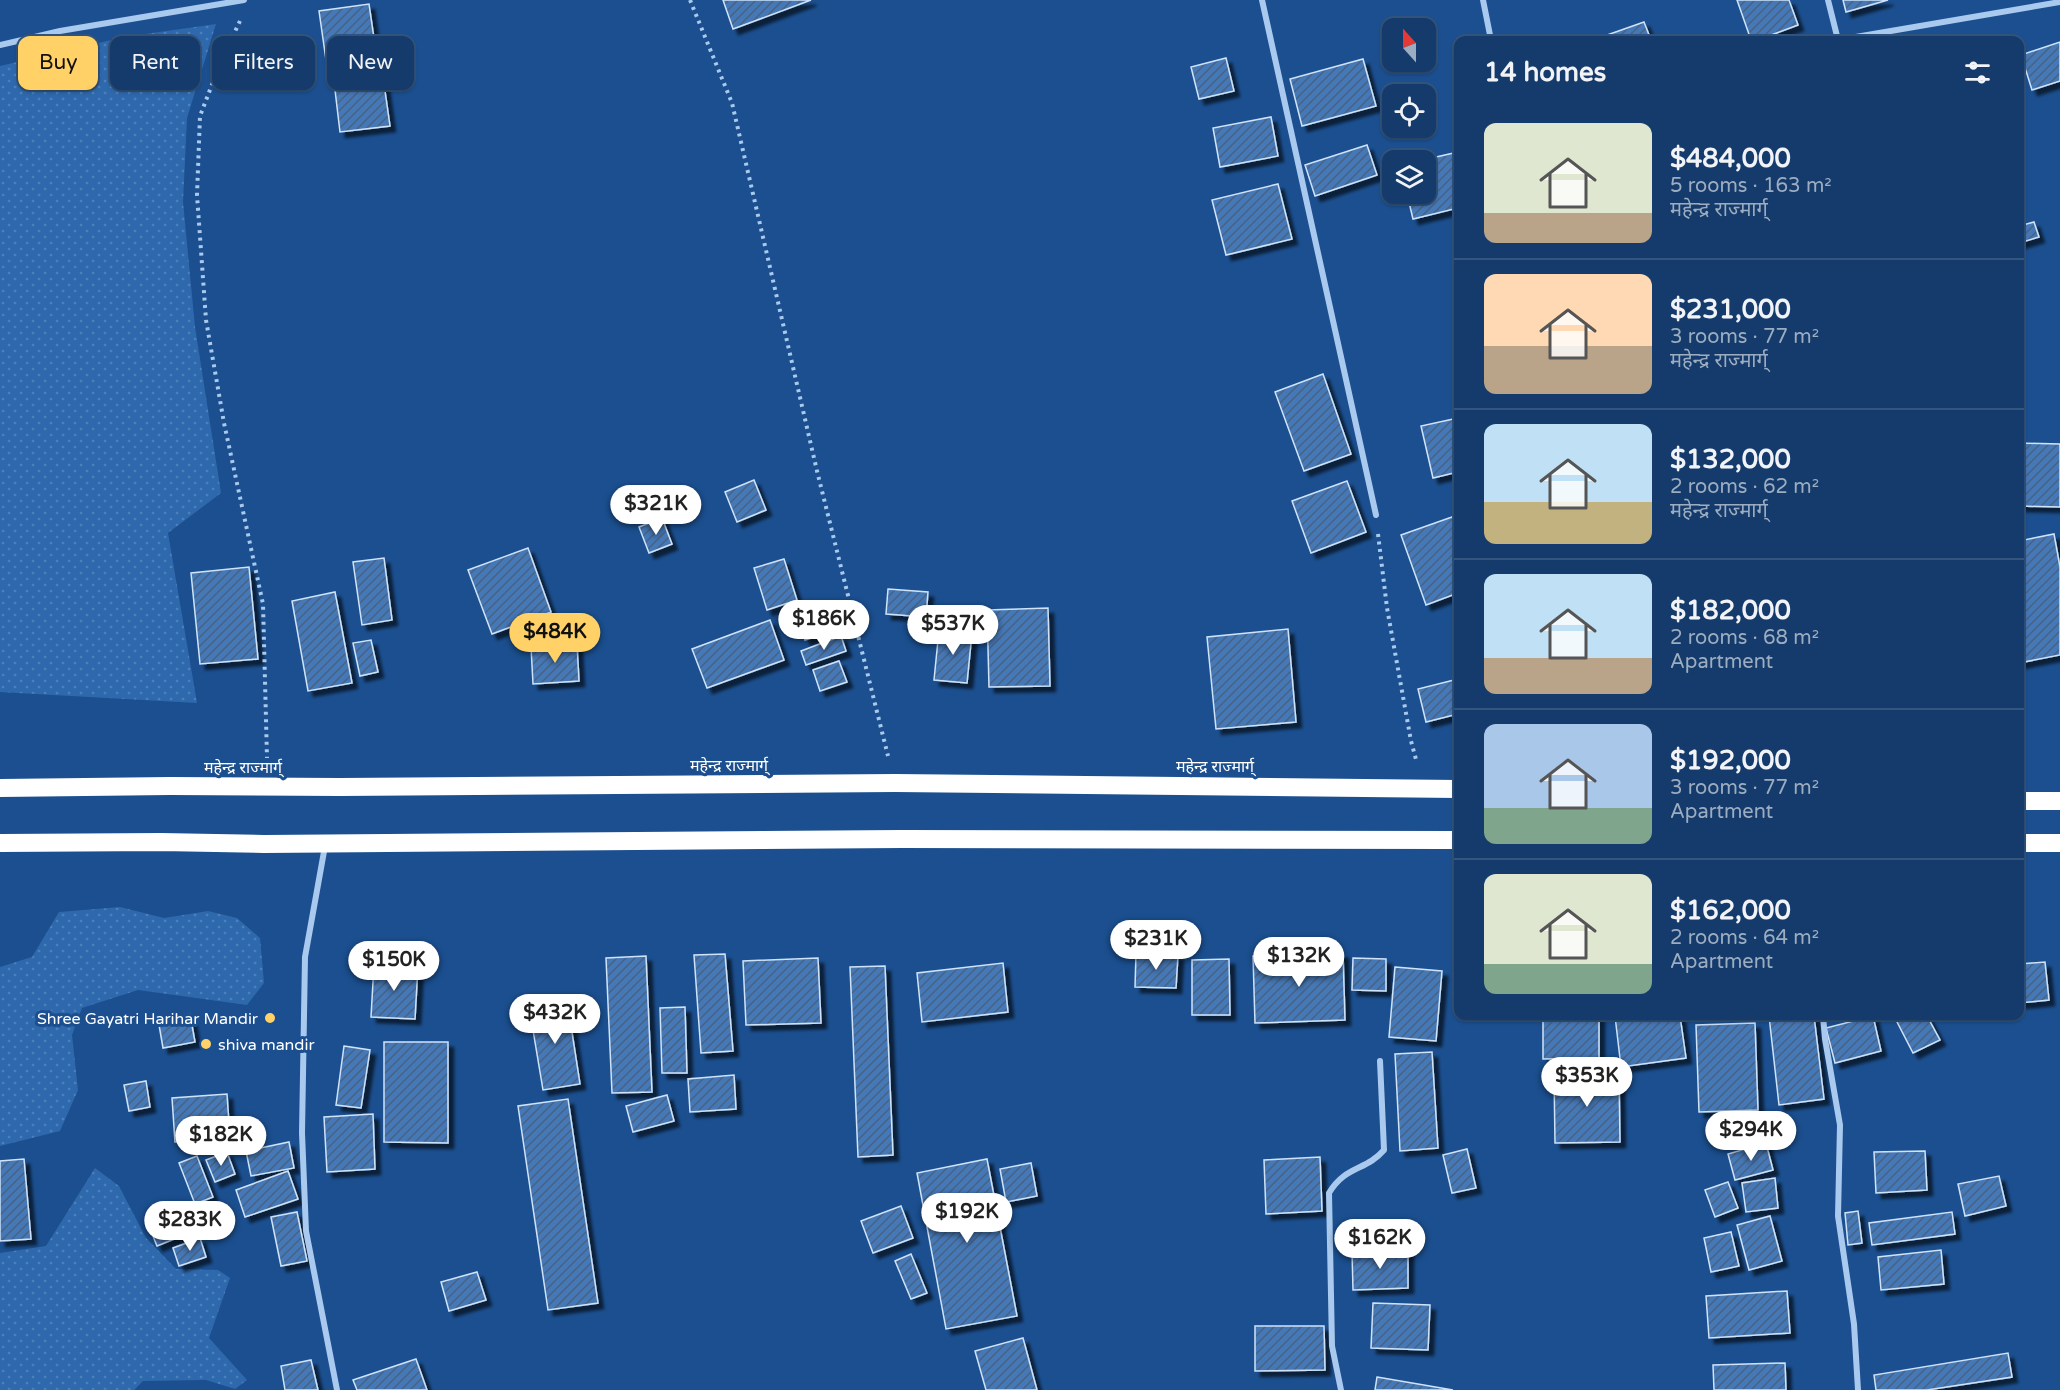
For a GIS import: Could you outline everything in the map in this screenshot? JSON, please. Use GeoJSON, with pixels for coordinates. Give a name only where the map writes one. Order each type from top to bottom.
{"type":"FeatureCollection","features":[{"type":"Feature","properties":{"kind":"highway","name":"महेन्द्र राज्मार्ग्"},"geometry":{"type":"LineString","coordinates":[[0,788],[895,783],[1454,789]]}},
{"type":"Feature","properties":{"kind":"highway"},"geometry":{"type":"LineString","coordinates":[[2024,801],[2060,801]]}},
{"type":"Feature","properties":{"kind":"highway"},"geometry":{"type":"LineString","coordinates":[[0,843],[890,839],[1454,840]]}},
{"type":"Feature","properties":{"kind":"highway"},"geometry":{"type":"LineString","coordinates":[[2024,843],[2060,843]]}},
{"type":"Feature","properties":{"kind":"street"},"geometry":{"type":"LineString","coordinates":[[0,45],[60,31],[244,0]]}},
{"type":"Feature","properties":{"kind":"street"},"geometry":{"type":"LineString","coordinates":[[1262,0],[1376,515]]}},
{"type":"Feature","properties":{"kind":"street"},"geometry":{"type":"LineString","coordinates":[[1483,0],[1490,36]]}},
{"type":"Feature","properties":{"kind":"street"},"geometry":{"type":"LineString","coordinates":[[1828,0],[1837,36]]}},
{"type":"Feature","properties":{"kind":"street"},"geometry":{"type":"LineString","coordinates":[[1861,36],[2060,2]]}},
{"type":"Feature","properties":{"kind":"street"},"geometry":{"type":"LineString","coordinates":[[326,843],[305,957],[302,1133],[306,1231],[337,1390]]}},
{"type":"Feature","properties":{"kind":"street"},"geometry":{"type":"LineString","coordinates":[[1823,1020],[1840,1125],[1838,1216],[1854,1324],[1858,1390]]}},
{"type":"Feature","properties":{"kind":"street"},"geometry":{"type":"LineString","coordinates":[[1341,1390],[1332,1346],[1329,1193],[1335,1183],[1346,1173],[1376,1159],[1384,1150],[1380,1062]]}},
{"type":"Feature","properties":{"kind":"path"},"geometry":{"type":"LineString","coordinates":[[690,0],[732,103],[817,471],[895,783]]}},
{"type":"Feature","properties":{"kind":"path"},"geometry":{"type":"LineString","coordinates":[[240,20],[200,116],[197,195],[206,320],[224,423],[263,604],[268,746],[265,786]]}},
{"type":"Feature","properties":{"kind":"path"},"geometry":{"type":"LineString","coordinates":[[1376,515],[1387,608],[1411,741],[1424,787]]}},
{"type":"Feature","properties":{"kind":"shaded area"},"geometry":{"type":"Polygon","coordinates":[[[216,24],[200,76],[200,36],[131,36],[216,24]]]}},
{"type":"Feature","properties":{"kind":"shaded area"},"geometry":{"type":"Polygon","coordinates":[[[110,40],[110,90],[196,90],[187,118],[183,202],[195,327],[221,493],[168,533],[197,703],[0,692],[0,66],[18,62],[18,90],[98,90],[98,43],[110,40]]]}},
{"type":"Feature","properties":{"kind":"shaded area"},"geometry":{"type":"Polygon","coordinates":[[[120,907],[164,918],[208,911],[237,918],[260,938],[264,983],[247,1005],[138,990],[82,1008],[72,1035],[78,1090],[60,1131],[0,1146],[0,967],[32,957],[59,912],[120,907]]]}},
{"type":"Feature","properties":{"kind":"shaded area"},"geometry":{"type":"Polygon","coordinates":[[[95,1168],[119,1186],[146,1238],[176,1269],[218,1270],[230,1278],[209,1338],[247,1380],[235,1389],[206,1380],[143,1381],[134,1390],[0,1390],[0,1253],[46,1246],[95,1168]]]}},
{"type":"Feature","properties":{"kind":"building"},"geometry":{"type":"Polygon","coordinates":[[[723,0],[811,0],[733,29],[723,0]]]}},
{"type":"Feature","properties":{"kind":"building"},"geometry":{"type":"Polygon","coordinates":[[[1737,0],[1789,0],[1798,25],[1769,36],[1750,36],[1737,0]]]}},
{"type":"Feature","properties":{"kind":"building"},"geometry":{"type":"Polygon","coordinates":[[[1843,0],[1888,0],[1846,12],[1843,0]]]}},
{"type":"Feature","properties":{"kind":"building"},"geometry":{"type":"Polygon","coordinates":[[[369,4],[374,36],[327,36],[327,67],[319,11],[369,4]]]}},
{"type":"Feature","properties":{"kind":"building"},"geometry":{"type":"Polygon","coordinates":[[[1644,22],[1649,36],[1604,36],[1644,22]]]}},
{"type":"Feature","properties":{"kind":"building"},"geometry":{"type":"Polygon","coordinates":[[[2060,42],[2060,81],[2032,90],[2024,65],[2024,54],[2060,42]]]}},
{"type":"Feature","properties":{"kind":"building"},"geometry":{"type":"Polygon","coordinates":[[[1226,58],[1234,91],[1199,99],[1191,67],[1226,58]]]}},
{"type":"Feature","properties":{"kind":"building"},"geometry":{"type":"Polygon","coordinates":[[[1363,59],[1376,106],[1302,126],[1290,79],[1363,59]]]}},
{"type":"Feature","properties":{"kind":"building"},"geometry":{"type":"Polygon","coordinates":[[[335,90],[385,90],[390,126],[340,132],[335,90]]]}},
{"type":"Feature","properties":{"kind":"building"},"geometry":{"type":"Polygon","coordinates":[[[1271,117],[1278,156],[1220,167],[1213,128],[1271,117]]]}},
{"type":"Feature","properties":{"kind":"building"},"geometry":{"type":"Polygon","coordinates":[[[1367,145],[1377,175],[1315,196],[1305,165],[1367,145]]]}},
{"type":"Feature","properties":{"kind":"building"},"geometry":{"type":"Polygon","coordinates":[[[1454,153],[1454,209],[1413,219],[1409,204],[1436,204],[1436,157],[1454,153]]]}},
{"type":"Feature","properties":{"kind":"building"},"geometry":{"type":"Polygon","coordinates":[[[1278,184],[1292,239],[1226,255],[1212,200],[1278,184]]]}},
{"type":"Feature","properties":{"kind":"building"},"geometry":{"type":"Polygon","coordinates":[[[2034,222],[2039,237],[2024,242],[2024,225],[2034,222]]]}},
{"type":"Feature","properties":{"kind":"building"},"geometry":{"type":"Polygon","coordinates":[[[1323,374],[1351,454],[1304,471],[1275,392],[1323,374]]]}},
{"type":"Feature","properties":{"kind":"building"},"geometry":{"type":"Polygon","coordinates":[[[1454,419],[1454,473],[1433,478],[1421,426],[1454,419]]]}},
{"type":"Feature","properties":{"kind":"building"},"geometry":{"type":"Polygon","coordinates":[[[2024,443],[2060,444],[2060,507],[2024,506],[2024,443]]]}},
{"type":"Feature","properties":{"kind":"building"},"geometry":{"type":"Polygon","coordinates":[[[754,480],[766,510],[737,522],[725,492],[754,480]]]}},
{"type":"Feature","properties":{"kind":"building"},"geometry":{"type":"Polygon","coordinates":[[[1347,481],[1366,532],[1311,553],[1292,501],[1347,481]]]}},
{"type":"Feature","properties":{"kind":"building"},"geometry":{"type":"Polygon","coordinates":[[[1452,517],[1454,522],[1454,594],[1426,605],[1401,535],[1452,517]]]}},
{"type":"Feature","properties":{"kind":"building"},"geometry":{"type":"Polygon","coordinates":[[[662,518],[672,544],[649,553],[639,527],[662,518]]]}},
{"type":"Feature","properties":{"kind":"building"},"geometry":{"type":"Polygon","coordinates":[[[2054,534],[2060,567],[2060,655],[2024,662],[2024,540],[2054,534]]]}},
{"type":"Feature","properties":{"kind":"building"},"geometry":{"type":"Polygon","coordinates":[[[528,548],[551,612],[492,634],[468,570],[528,548]]]}},
{"type":"Feature","properties":{"kind":"building"},"geometry":{"type":"Polygon","coordinates":[[[384,558],[392,620],[362,625],[353,562],[384,558]]]}},
{"type":"Feature","properties":{"kind":"building"},"geometry":{"type":"Polygon","coordinates":[[[784,559],[797,600],[767,610],[754,568],[784,559]]]}},
{"type":"Feature","properties":{"kind":"building"},"geometry":{"type":"Polygon","coordinates":[[[249,567],[258,659],[200,664],[191,573],[249,567]]]}},
{"type":"Feature","properties":{"kind":"building"},"geometry":{"type":"Polygon","coordinates":[[[888,589],[928,592],[926,617],[886,614],[888,589]]]}},
{"type":"Feature","properties":{"kind":"building"},"geometry":{"type":"Polygon","coordinates":[[[335,592],[352,683],[308,691],[292,601],[335,592]]]}},
{"type":"Feature","properties":{"kind":"building"},"geometry":{"type":"Polygon","coordinates":[[[1048,608],[1050,686],[989,687],[987,610],[1048,608]]]}},
{"type":"Feature","properties":{"kind":"building"},"geometry":{"type":"Polygon","coordinates":[[[837,614],[842,628],[805,640],[801,626],[837,614]]]}},
{"type":"Feature","properties":{"kind":"building"},"geometry":{"type":"Polygon","coordinates":[[[770,620],[784,660],[707,688],[692,649],[770,620]]]}},
{"type":"Feature","properties":{"kind":"building"},"geometry":{"type":"Polygon","coordinates":[[[1288,629],[1296,722],[1216,729],[1207,637],[1288,629]]]}},
{"type":"Feature","properties":{"kind":"building"},"geometry":{"type":"Polygon","coordinates":[[[939,630],[972,633],[967,683],[934,680],[939,630]]]}},
{"type":"Feature","properties":{"kind":"building"},"geometry":{"type":"Polygon","coordinates":[[[841,636],[846,651],[806,665],[801,651],[841,636]]]}},
{"type":"Feature","properties":{"kind":"building"},"geometry":{"type":"Polygon","coordinates":[[[371,640],[378,672],[360,676],[353,643],[371,640]]]}},
{"type":"Feature","properties":{"kind":"building"},"geometry":{"type":"Polygon","coordinates":[[[577,644],[579,681],[533,684],[531,647],[577,644]]]}},
{"type":"Feature","properties":{"kind":"building"},"geometry":{"type":"Polygon","coordinates":[[[839,661],[847,682],[820,691],[813,670],[839,661]]]}},
{"type":"Feature","properties":{"kind":"building"},"geometry":{"type":"Polygon","coordinates":[[[1454,680],[1454,715],[1426,722],[1418,689],[1454,680]]]}},
{"type":"Feature","properties":{"kind":"building"},"geometry":{"type":"Polygon","coordinates":[[[1343,953],[1345,1020],[1255,1023],[1253,956],[1343,953]]]}},
{"type":"Feature","properties":{"kind":"building"},"geometry":{"type":"Polygon","coordinates":[[[725,954],[733,1051],[701,1053],[694,955],[725,954]]]}},
{"type":"Feature","properties":{"kind":"building"},"geometry":{"type":"Polygon","coordinates":[[[1136,954],[1178,955],[1176,988],[1135,987],[1136,954]]]}},
{"type":"Feature","properties":{"kind":"building"},"geometry":{"type":"Polygon","coordinates":[[[646,956],[652,1092],[612,1093],[606,958],[646,956]]]}},
{"type":"Feature","properties":{"kind":"building"},"geometry":{"type":"Polygon","coordinates":[[[818,958],[821,1023],[746,1025],[743,961],[818,958]]]}},
{"type":"Feature","properties":{"kind":"building"},"geometry":{"type":"Polygon","coordinates":[[[1353,958],[1386,959],[1386,991],[1352,990],[1353,958]]]}},
{"type":"Feature","properties":{"kind":"building"},"geometry":{"type":"Polygon","coordinates":[[[1229,959],[1230,1015],[1192,1015],[1192,960],[1229,959]]]}},
{"type":"Feature","properties":{"kind":"building"},"geometry":{"type":"Polygon","coordinates":[[[2045,962],[2049,1000],[2024,1002],[2024,964],[2045,962]]]}},
{"type":"Feature","properties":{"kind":"building"},"geometry":{"type":"Polygon","coordinates":[[[1003,963],[1008,1012],[922,1022],[917,973],[1003,963]]]}},
{"type":"Feature","properties":{"kind":"building"},"geometry":{"type":"Polygon","coordinates":[[[374,964],[418,966],[415,1019],[371,1017],[374,964]]]}},
{"type":"Feature","properties":{"kind":"building"},"geometry":{"type":"Polygon","coordinates":[[[885,966],[893,1155],[858,1157],[850,967],[885,966]]]}},
{"type":"Feature","properties":{"kind":"building"},"geometry":{"type":"Polygon","coordinates":[[[1395,967],[1442,971],[1436,1041],[1389,1037],[1395,967]]]}},
{"type":"Feature","properties":{"kind":"building"},"geometry":{"type":"Polygon","coordinates":[[[567,1000],[580,1084],[543,1090],[529,1006],[567,1000]]]}},
{"type":"Feature","properties":{"kind":"building"},"geometry":{"type":"Polygon","coordinates":[[[685,1007],[687,1073],[662,1073],[660,1008],[685,1007]]]}},
{"type":"Feature","properties":{"kind":"building"},"geometry":{"type":"Polygon","coordinates":[[[190,1014],[195,1042],[163,1048],[158,1019],[190,1014]]]}},
{"type":"Feature","properties":{"kind":"building"},"geometry":{"type":"Polygon","coordinates":[[[1543,1020],[1599,1020],[1599,1058],[1543,1059],[1543,1020]]]}},
{"type":"Feature","properties":{"kind":"building"},"geometry":{"type":"Polygon","coordinates":[[[1615,1020],[1681,1020],[1686,1058],[1621,1067],[1615,1020]]]}},
{"type":"Feature","properties":{"kind":"building"},"geometry":{"type":"Polygon","coordinates":[[[1769,1020],[1814,1020],[1824,1099],[1779,1105],[1769,1020]]]}},
{"type":"Feature","properties":{"kind":"building"},"geometry":{"type":"Polygon","coordinates":[[[1857,1020],[1874,1020],[1881,1051],[1835,1063],[1826,1028],[1857,1020]]]}},
{"type":"Feature","properties":{"kind":"building"},"geometry":{"type":"Polygon","coordinates":[[[1896,1020],[1929,1020],[1940,1040],[1913,1053],[1896,1020]]]}},
{"type":"Feature","properties":{"kind":"building"},"geometry":{"type":"Polygon","coordinates":[[[1755,1023],[1758,1110],[1699,1112],[1696,1025],[1755,1023]]]}},
{"type":"Feature","properties":{"kind":"building"},"geometry":{"type":"Polygon","coordinates":[[[384,1042],[448,1042],[448,1143],[384,1142],[384,1042]]]}},
{"type":"Feature","properties":{"kind":"building"},"geometry":{"type":"Polygon","coordinates":[[[344,1046],[370,1050],[361,1108],[336,1105],[344,1046]]]}},
{"type":"Feature","properties":{"kind":"building"},"geometry":{"type":"Polygon","coordinates":[[[1432,1052],[1438,1148],[1400,1151],[1395,1054],[1432,1052]]]}},
{"type":"Feature","properties":{"kind":"building"},"geometry":{"type":"Polygon","coordinates":[[[1619,1074],[1620,1142],[1555,1143],[1554,1075],[1619,1074]]]}},
{"type":"Feature","properties":{"kind":"building"},"geometry":{"type":"Polygon","coordinates":[[[734,1075],[736,1109],[690,1112],[688,1079],[734,1075]]]}},
{"type":"Feature","properties":{"kind":"building"},"geometry":{"type":"Polygon","coordinates":[[[146,1081],[150,1107],[129,1111],[124,1085],[146,1081]]]}},
{"type":"Feature","properties":{"kind":"building"},"geometry":{"type":"Polygon","coordinates":[[[227,1094],[230,1138],[175,1142],[172,1098],[227,1094]]]}},
{"type":"Feature","properties":{"kind":"building"},"geometry":{"type":"Polygon","coordinates":[[[667,1095],[674,1121],[633,1132],[626,1106],[667,1095]]]}},
{"type":"Feature","properties":{"kind":"building"},"geometry":{"type":"Polygon","coordinates":[[[568,1099],[598,1303],[548,1310],[518,1106],[568,1099]]]}},
{"type":"Feature","properties":{"kind":"building"},"geometry":{"type":"Polygon","coordinates":[[[373,1114],[375,1169],[327,1172],[324,1117],[373,1114]]]}},
{"type":"Feature","properties":{"kind":"building"},"geometry":{"type":"Polygon","coordinates":[[[289,1142],[294,1168],[251,1176],[246,1151],[289,1142]]]}},
{"type":"Feature","properties":{"kind":"building"},"geometry":{"type":"Polygon","coordinates":[[[1766,1143],[1773,1170],[1735,1180],[1728,1154],[1766,1143]]]}},
{"type":"Feature","properties":{"kind":"building"},"geometry":{"type":"Polygon","coordinates":[[[1467,1149],[1476,1188],[1452,1193],[1443,1155],[1467,1149]]]}},
{"type":"Feature","properties":{"kind":"building"},"geometry":{"type":"Polygon","coordinates":[[[1925,1151],[1927,1190],[1876,1193],[1874,1152],[1925,1151]]]}},
{"type":"Feature","properties":{"kind":"building"},"geometry":{"type":"Polygon","coordinates":[[[227,1152],[235,1174],[215,1182],[206,1160],[227,1152]]]}},
{"type":"Feature","properties":{"kind":"building"},"geometry":{"type":"Polygon","coordinates":[[[197,1156],[213,1197],[195,1204],[179,1163],[197,1156]]]}},
{"type":"Feature","properties":{"kind":"building"},"geometry":{"type":"Polygon","coordinates":[[[1320,1157],[1322,1211],[1266,1214],[1264,1160],[1320,1157]]]}},
{"type":"Feature","properties":{"kind":"building"},"geometry":{"type":"Polygon","coordinates":[[[24,1159],[31,1239],[0,1241],[0,1161],[24,1159]]]}},
{"type":"Feature","properties":{"kind":"building"},"geometry":{"type":"Polygon","coordinates":[[[987,1159],[1017,1316],[946,1329],[917,1173],[987,1159]]]}},
{"type":"Feature","properties":{"kind":"building"},"geometry":{"type":"Polygon","coordinates":[[[1031,1163],[1037,1196],[1006,1202],[1000,1169],[1031,1163]]]}},
{"type":"Feature","properties":{"kind":"building"},"geometry":{"type":"Polygon","coordinates":[[[288,1171],[298,1199],[245,1217],[236,1190],[288,1171]]]}},
{"type":"Feature","properties":{"kind":"building"},"geometry":{"type":"Polygon","coordinates":[[[1999,1176],[2006,1206],[1965,1216],[1958,1184],[1999,1176]]]}},
{"type":"Feature","properties":{"kind":"building"},"geometry":{"type":"Polygon","coordinates":[[[1775,1178],[1778,1208],[1746,1212],[1742,1183],[1775,1178]]]}},
{"type":"Feature","properties":{"kind":"building"},"geometry":{"type":"Polygon","coordinates":[[[1728,1182],[1738,1208],[1715,1217],[1705,1190],[1728,1182]]]}},
{"type":"Feature","properties":{"kind":"building"},"geometry":{"type":"Polygon","coordinates":[[[901,1206],[913,1238],[873,1253],[861,1221],[901,1206]]]}},
{"type":"Feature","properties":{"kind":"building"},"geometry":{"type":"Polygon","coordinates":[[[174,1210],[184,1235],[157,1246],[147,1221],[174,1210]]]}},
{"type":"Feature","properties":{"kind":"building"},"geometry":{"type":"Polygon","coordinates":[[[1858,1211],[1862,1243],[1848,1245],[1845,1213],[1858,1211]]]}},
{"type":"Feature","properties":{"kind":"building"},"geometry":{"type":"Polygon","coordinates":[[[297,1212],[307,1261],[281,1266],[271,1217],[297,1212]]]}},
{"type":"Feature","properties":{"kind":"building"},"geometry":{"type":"Polygon","coordinates":[[[1952,1212],[1955,1234],[1872,1245],[1869,1223],[1952,1212]]]}},
{"type":"Feature","properties":{"kind":"building"},"geometry":{"type":"Polygon","coordinates":[[[1770,1216],[1782,1261],[1749,1270],[1737,1225],[1770,1216]]]}},
{"type":"Feature","properties":{"kind":"building"},"geometry":{"type":"Polygon","coordinates":[[[1731,1232],[1739,1266],[1711,1272],[1704,1238],[1731,1232]]]}},
{"type":"Feature","properties":{"kind":"building"},"geometry":{"type":"Polygon","coordinates":[[[200,1238],[206,1257],[179,1266],[173,1248],[200,1238]]]}},
{"type":"Feature","properties":{"kind":"building"},"geometry":{"type":"Polygon","coordinates":[[[1408,1250],[1408,1288],[1353,1290],[1352,1252],[1408,1250]]]}},
{"type":"Feature","properties":{"kind":"building"},"geometry":{"type":"Polygon","coordinates":[[[1941,1250],[1944,1284],[1881,1290],[1878,1257],[1941,1250]]]}},
{"type":"Feature","properties":{"kind":"building"},"geometry":{"type":"Polygon","coordinates":[[[911,1254],[927,1293],[911,1299],[895,1261],[911,1254]]]}},
{"type":"Feature","properties":{"kind":"building"},"geometry":{"type":"Polygon","coordinates":[[[477,1272],[486,1300],[449,1311],[441,1282],[477,1272]]]}},
{"type":"Feature","properties":{"kind":"building"},"geometry":{"type":"Polygon","coordinates":[[[1787,1291],[1790,1333],[1709,1338],[1706,1296],[1787,1291]]]}},
{"type":"Feature","properties":{"kind":"building"},"geometry":{"type":"Polygon","coordinates":[[[1373,1303],[1430,1305],[1428,1350],[1371,1348],[1373,1303]]]}},
{"type":"Feature","properties":{"kind":"building"},"geometry":{"type":"Polygon","coordinates":[[[1255,1326],[1324,1326],[1325,1370],[1255,1371],[1255,1326]]]}},
{"type":"Feature","properties":{"kind":"building"},"geometry":{"type":"Polygon","coordinates":[[[1023,1338],[1037,1390],[986,1390],[975,1351],[1023,1338]]]}},
{"type":"Feature","properties":{"kind":"building"},"geometry":{"type":"Polygon","coordinates":[[[2008,1353],[2012,1377],[1927,1390],[1876,1390],[1874,1375],[2008,1353]]]}},
{"type":"Feature","properties":{"kind":"building"},"geometry":{"type":"Polygon","coordinates":[[[416,1359],[427,1390],[357,1390],[353,1380],[416,1359]]]}},
{"type":"Feature","properties":{"kind":"building"},"geometry":{"type":"Polygon","coordinates":[[[311,1360],[318,1390],[285,1390],[281,1366],[311,1360]]]}},
{"type":"Feature","properties":{"kind":"building"},"geometry":{"type":"Polygon","coordinates":[[[1785,1363],[1786,1390],[1714,1390],[1713,1365],[1785,1363]]]}},
{"type":"Feature","properties":{"kind":"building"},"geometry":{"type":"Polygon","coordinates":[[[1377,1377],[1453,1390],[1375,1390],[1377,1377]]]}},
{"type":"Feature","properties":{"kind":"place","name":"Shree Gayatri Harihar Mandir"},"geometry":{"type":"Point","coordinates":[270,1018]}},
{"type":"Feature","properties":{"kind":"place","name":"shiva mandir"},"geometry":{"type":"Point","coordinates":[206,1044]}}]}
